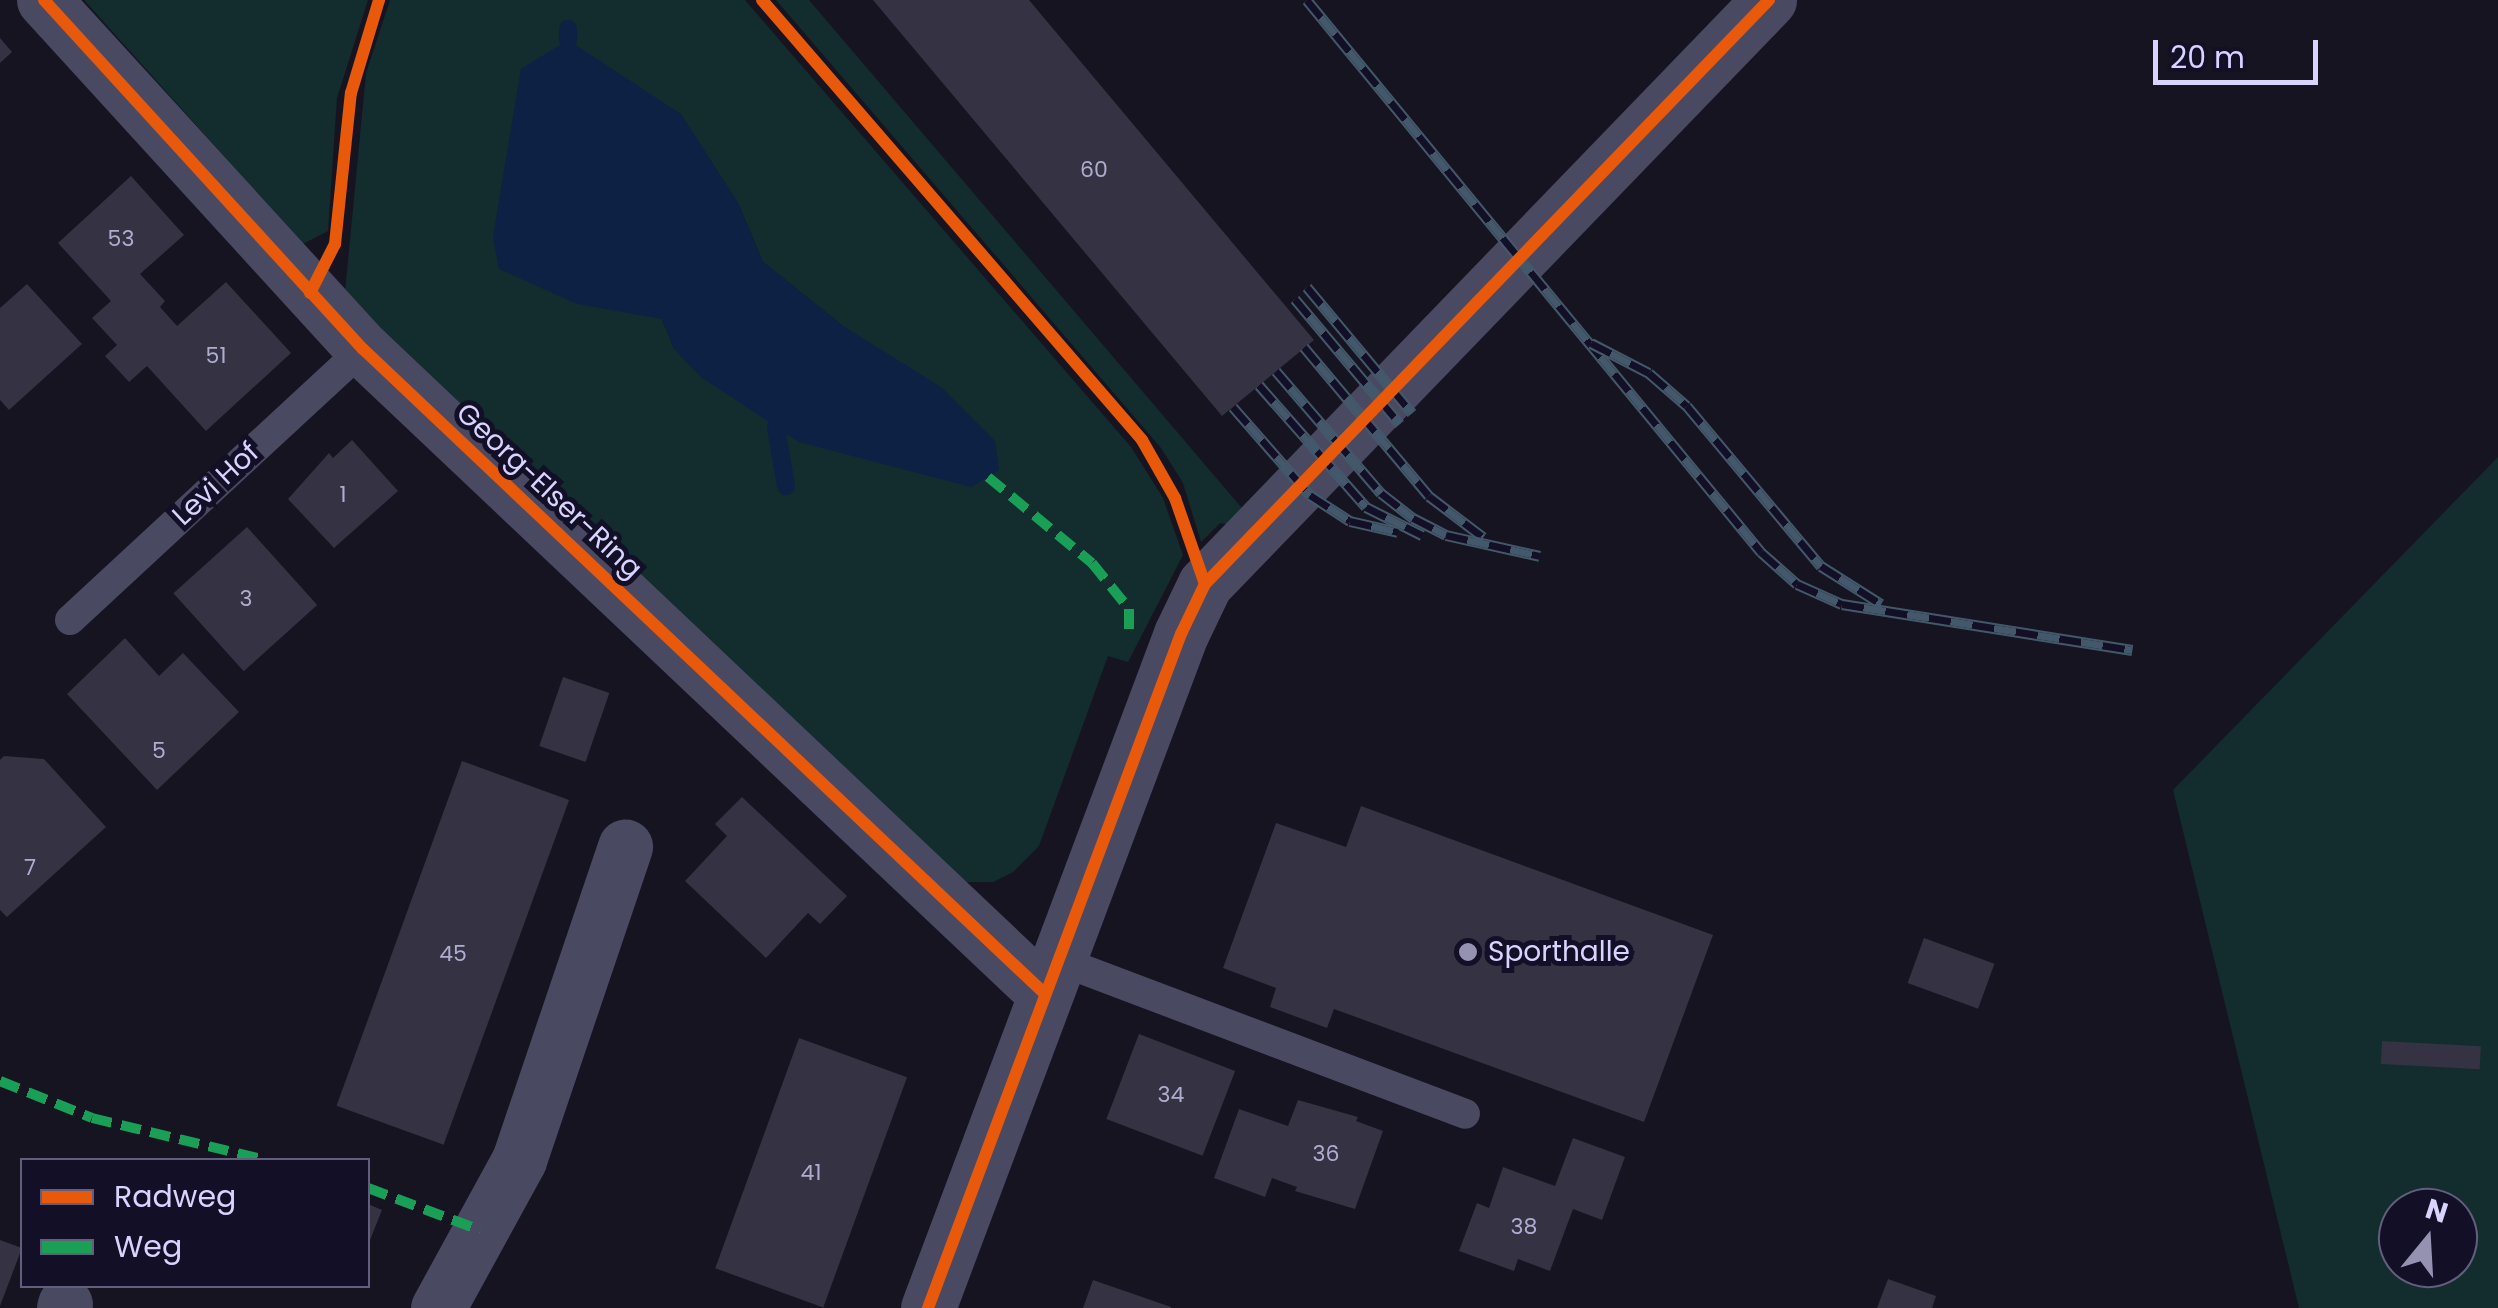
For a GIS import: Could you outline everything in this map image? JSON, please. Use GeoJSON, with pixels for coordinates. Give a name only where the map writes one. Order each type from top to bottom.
{"type":"FeatureCollection","features":[{"type":"Feature","properties":{"kind":"street","name":"Georg-Elser-Ring"},"geometry":{"type":"LineString","coordinates":[[44,0],[363,348],[1051,977]]}},
{"type":"Feature","properties":{"kind":"street"},"geometry":{"type":"LineString","coordinates":[[928,1308],[1181,634],[1205,584],[1769,0]]}},
{"type":"Feature","properties":{"kind":"street"},"geometry":{"type":"LineString","coordinates":[[438,1308],[518,1160],[625,846]]}},
{"type":"Feature","properties":{"kind":"lane","name":"Levi Hof"},"geometry":{"type":"LineString","coordinates":[[70,620],[363,348]]}},
{"type":"Feature","properties":{"kind":"lane"},"geometry":{"type":"LineString","coordinates":[[1051,977],[1465,1114]]}},
{"type":"Feature","properties":{"kind":"green space"},"geometry":{"type":"Polygon","coordinates":[[[84,0],[368,0],[337,98],[328,231],[303,244],[84,0]]]}},
{"type":"Feature","properties":{"kind":"green space"},"geometry":{"type":"Polygon","coordinates":[[[390,0],[745,0],[1131,447],[1163,498],[1183,555],[1128,662],[1108,656],[1039,846],[1013,872],[993,882],[961,882],[457,415],[345,292],[366,73],[390,0]],[[737,201],[662,319],[674,349],[843,326],[763,262],[737,201]]]}},
{"type":"Feature","properties":{"kind":"green space"},"geometry":{"type":"Polygon","coordinates":[[[776,0],[809,0],[1247,514],[1236,526],[1220,523],[1201,542],[1183,483],[1161,448],[776,0]]]}},
{"type":"Feature","properties":{"kind":"green space"},"geometry":{"type":"Polygon","coordinates":[[[2498,457],[2498,1308],[2299,1308],[2173,790],[2498,457]]]}},
{"type":"Feature","properties":{"kind":"water"},"geometry":{"type":"Polygon","coordinates":[[[568,40],[681,114],[737,201],[763,262],[843,326],[941,387],[995,441],[999,470],[971,487],[799,442],[701,377],[674,349],[662,319],[577,304],[499,269],[493,237],[521,69],[568,40]]]}},
{"type":"Feature","properties":{"kind":"building"},"geometry":{"type":"Polygon","coordinates":[[[873,0],[1029,0],[1314,340],[1222,416],[873,0]]]}},
{"type":"Feature","properties":{"kind":"building"},"geometry":{"type":"Polygon","coordinates":[[[0,38],[12,52],[0,63],[0,38]]]}},
{"type":"Feature","properties":{"kind":"building"},"geometry":{"type":"Polygon","coordinates":[[[131,176],[184,235],[140,274],[165,301],[160,307],[177,326],[226,282],[291,353],[206,431],[147,366],[129,382],[105,356],[117,345],[92,318],[111,301],[58,243],[131,176]]]}},
{"type":"Feature","properties":{"kind":"building"},"geometry":{"type":"Polygon","coordinates":[[[27,284],[82,344],[9,410],[0,400],[0,308],[27,284]]]}},
{"type":"Feature","properties":{"kind":"building"},"geometry":{"type":"Polygon","coordinates":[[[352,440],[398,491],[334,548],[288,499],[329,453],[333,458],[352,440]]]}},
{"type":"Feature","properties":{"kind":"building"},"geometry":{"type":"Polygon","coordinates":[[[247,527],[317,605],[244,671],[173,593],[247,527]]]}},
{"type":"Feature","properties":{"kind":"building"},"geometry":{"type":"Polygon","coordinates":[[[125,638],[159,676],[183,653],[239,712],[157,790],[67,694],[125,638]]]}},
{"type":"Feature","properties":{"kind":"building"},"geometry":{"type":"Polygon","coordinates":[[[563,677],[609,693],[586,762],[539,746],[563,677]]]}},
{"type":"Feature","properties":{"kind":"building"},"geometry":{"type":"Polygon","coordinates":[[[4,756],[44,759],[106,827],[7,917],[0,910],[0,760],[4,756]]]}},
{"type":"Feature","properties":{"kind":"building"},"geometry":{"type":"Polygon","coordinates":[[[462,761],[569,800],[444,1145],[336,1106],[462,761]]]}},
{"type":"Feature","properties":{"kind":"building"},"geometry":{"type":"Polygon","coordinates":[[[742,797],[847,896],[820,924],[808,913],[766,958],[685,881],[727,836],[715,824],[742,797]]]}},
{"type":"Feature","properties":{"kind":"building","name":"Sporthalle"},"geometry":{"type":"Polygon","coordinates":[[[1361,806],[1713,935],[1644,1122],[1334,1009],[1327,1028],[1270,1007],[1276,988],[1223,968],[1276,823],[1346,847],[1361,806]]]}},
{"type":"Feature","properties":{"kind":"building"},"geometry":{"type":"Polygon","coordinates":[[[1924,938],[1994,964],[1978,1009],[1908,983],[1924,938]]]}},
{"type":"Feature","properties":{"kind":"building"},"geometry":{"type":"Polygon","coordinates":[[[1139,1034],[1235,1071],[1203,1156],[1106,1119],[1139,1034]]]}},
{"type":"Feature","properties":{"kind":"building"},"geometry":{"type":"Polygon","coordinates":[[[799,1038],[907,1077],[823,1308],[715,1268],[799,1038]]]}},
{"type":"Feature","properties":{"kind":"building"},"geometry":{"type":"Polygon","coordinates":[[[2382,1041],[2481,1046],[2480,1069],[2381,1064],[2382,1041]]]}},
{"type":"Feature","properties":{"kind":"building"},"geometry":{"type":"Polygon","coordinates":[[[1298,1100],[1358,1117],[1356,1121],[1383,1131],[1355,1209],[1295,1191],[1297,1187],[1272,1178],[1265,1197],[1214,1178],[1239,1109],[1288,1126],[1298,1100]]]}},
{"type":"Feature","properties":{"kind":"building"},"geometry":{"type":"Polygon","coordinates":[[[1573,1138],[1625,1157],[1602,1220],[1573,1209],[1550,1271],[1518,1259],[1514,1271],[1459,1251],[1477,1203],[1489,1208],[1503,1167],[1555,1186],[1573,1138]]]}},
{"type":"Feature","properties":{"kind":"building"},"geometry":{"type":"Polygon","coordinates":[[[370,1205],[382,1210],[370,1240],[370,1205]]]}},
{"type":"Feature","properties":{"kind":"building"},"geometry":{"type":"Polygon","coordinates":[[[0,1240],[20,1247],[20,1253],[0,1306],[0,1240]]]}},
{"type":"Feature","properties":{"kind":"building"},"geometry":{"type":"Polygon","coordinates":[[[1888,1279],[1936,1296],[1932,1308],[1877,1308],[1888,1279]]]}},
{"type":"Feature","properties":{"kind":"building"},"geometry":{"type":"Polygon","coordinates":[[[1093,1280],[1171,1307],[1171,1308],[1083,1308],[1093,1280]]]}},
{"type":"Feature","properties":{"kind":"waterway"},"geometry":{"type":"LineString","coordinates":[[568,29],[568,40]]}},
{"type":"Feature","properties":{"kind":"waterway"},"geometry":{"type":"LineString","coordinates":[[776,427],[786,486]]}},
{"type":"Feature","properties":{"kind":"railway"},"geometry":{"type":"LineString","coordinates":[[1307,0],[1761,552],[1797,584],[1842,604],[2132,650]]}},
{"type":"Feature","properties":{"kind":"railway"},"geometry":{"type":"LineString","coordinates":[[1307,287],[1412,413]]}},
{"type":"Feature","properties":{"kind":"railway"},"geometry":{"type":"LineString","coordinates":[[1295,299],[1400,424]]}},
{"type":"Feature","properties":{"kind":"railway"},"geometry":{"type":"LineString","coordinates":[[1591,343],[1649,373],[1687,406],[1821,566],[1881,604]]}},
{"type":"Feature","properties":{"kind":"railway"},"geometry":{"type":"LineString","coordinates":[[1304,347],[1429,496],[1483,537]]}},
{"type":"Feature","properties":{"kind":"railway"},"geometry":{"type":"LineString","coordinates":[[1276,371],[1381,493],[1413,518],[1446,535],[1540,556]]}},
{"type":"Feature","properties":{"kind":"railway"},"geometry":{"type":"LineString","coordinates":[[1259,385],[1366,507],[1422,535]]}},
{"type":"Feature","properties":{"kind":"railway"},"geometry":{"type":"LineString","coordinates":[[1233,407],[1310,495],[1350,521],[1398,532]]}},
{"type":"Feature","properties":{"kind":"marked path"},"geometry":{"type":"LineString","coordinates":[[988,477],[1092,563],[1129,609],[1129,636]]}},
{"type":"Feature","properties":{"kind":"marked path"},"geometry":{"type":"LineString","coordinates":[[0,1081],[92,1118],[257,1158]]}},
{"type":"Feature","properties":{"kind":"marked path"},"geometry":{"type":"LineString","coordinates":[[370,1189],[480,1230]]}},
{"type":"Feature","properties":{"kind":"cycle path"},"geometry":{"type":"LineString","coordinates":[[44,0],[363,349],[1045,994]]}},
{"type":"Feature","properties":{"kind":"cycle path"},"geometry":{"type":"LineString","coordinates":[[310,293],[335,244],[351,93],[379,0]]}},
{"type":"Feature","properties":{"kind":"cycle path"},"geometry":{"type":"LineString","coordinates":[[762,0],[1142,440],[1175,498],[1205,584]]}},
{"type":"Feature","properties":{"kind":"cycle path"},"geometry":{"type":"LineString","coordinates":[[928,1308],[1181,634],[1205,584],[1769,0]]}},
{"type":"Feature","properties":{"kind":"place","name":"Sporthalle"},"geometry":{"type":"Point","coordinates":[1468,952]}}]}
